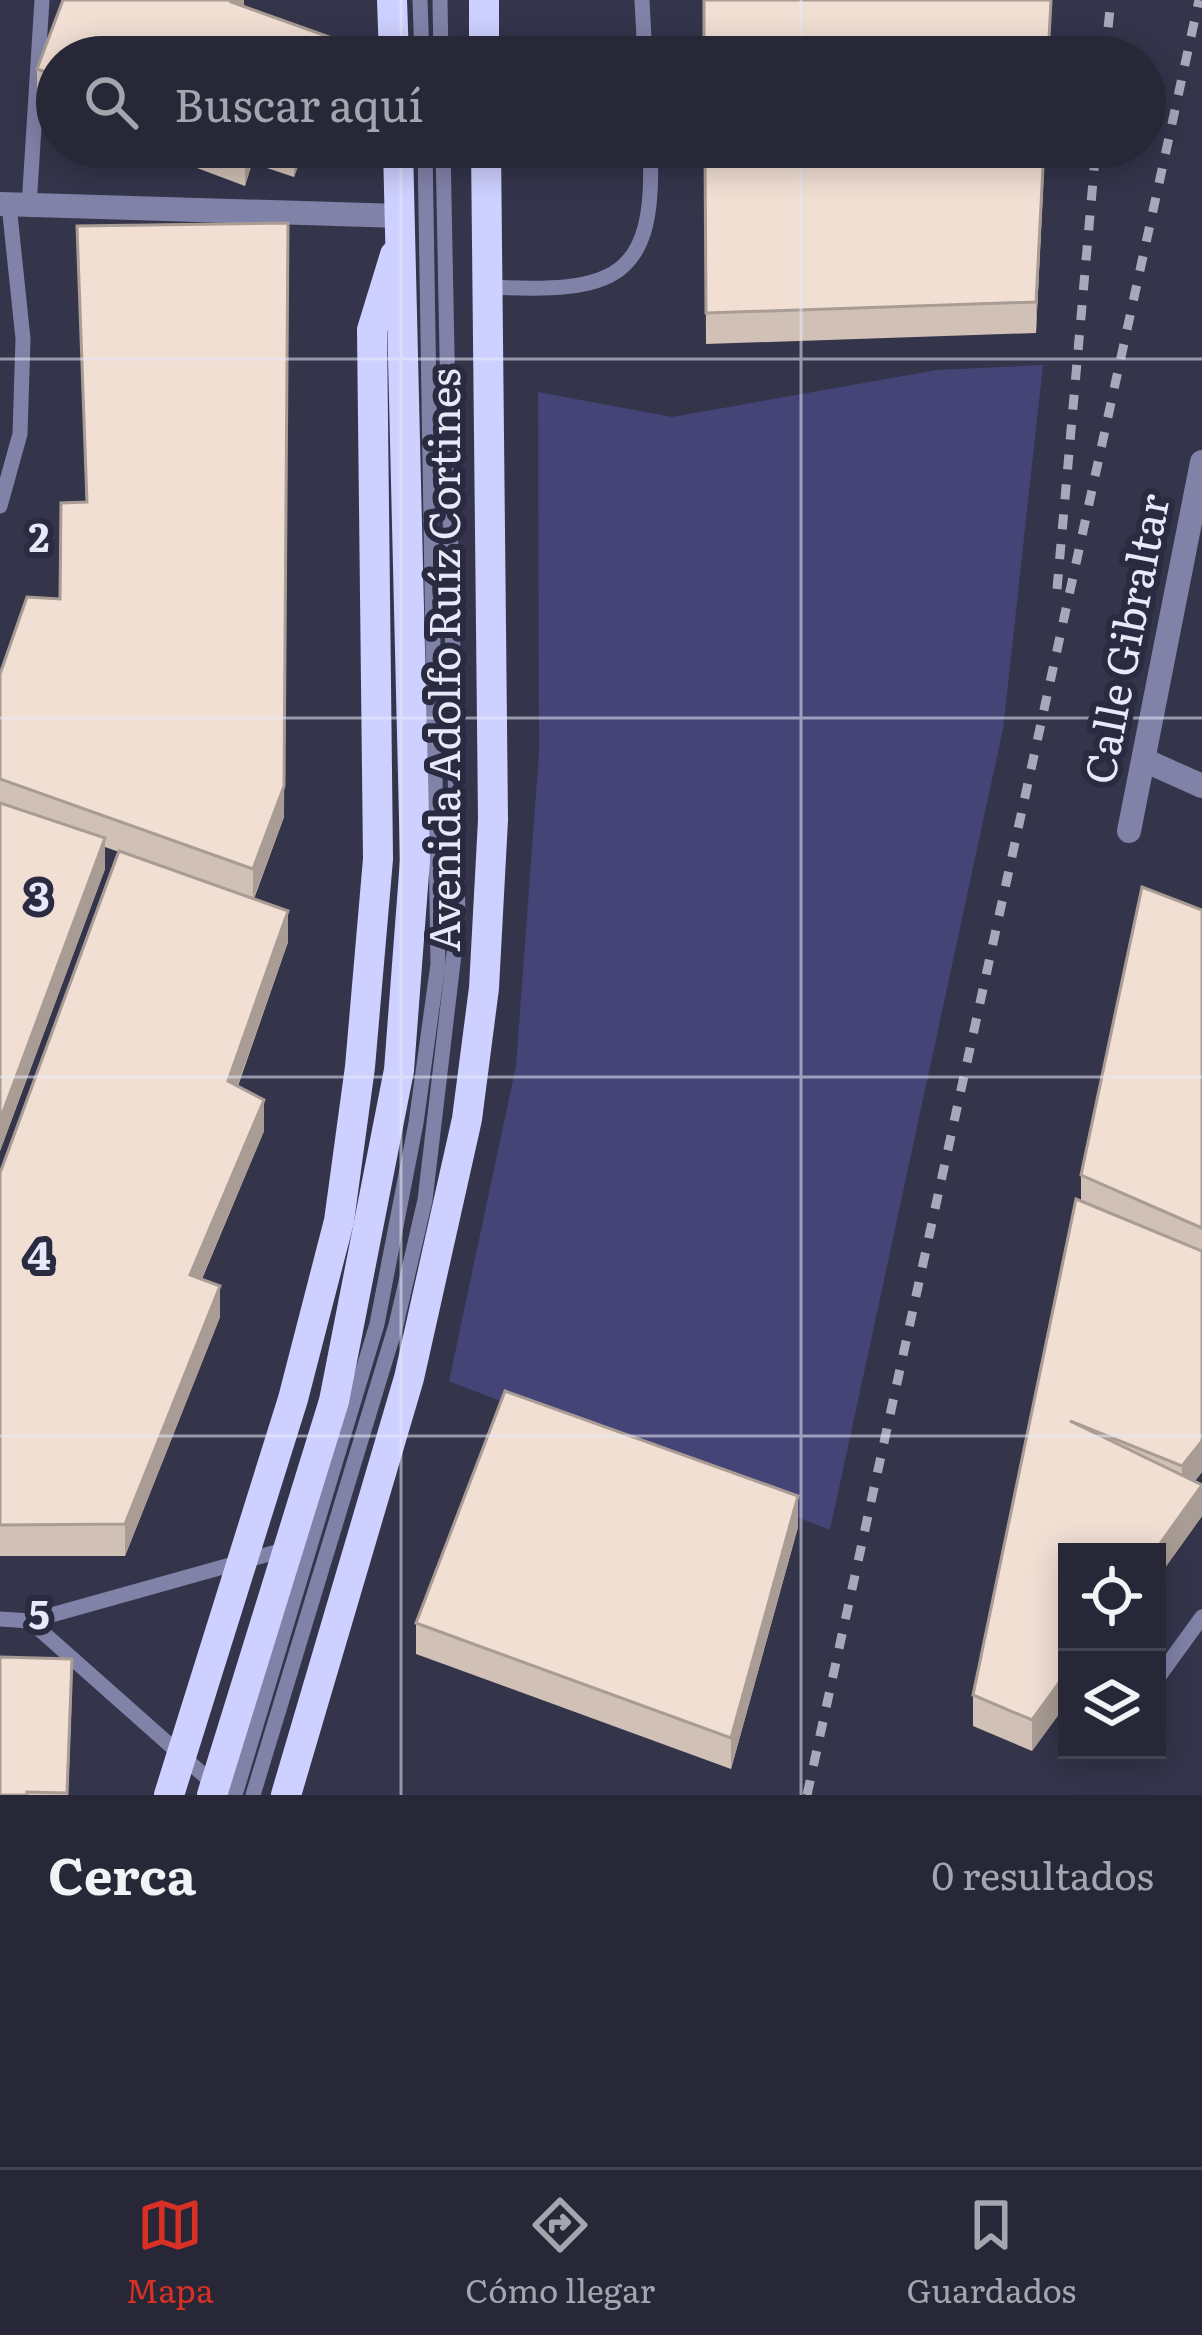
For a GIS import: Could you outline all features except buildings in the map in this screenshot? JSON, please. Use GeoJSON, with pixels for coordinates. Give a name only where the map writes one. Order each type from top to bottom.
{"type":"FeatureCollection","features":[{"type":"Feature","properties":{"kind":"main road"},"geometry":{"type":"LineString","coordinates":[[392,0],[393,36]]}},
{"type":"Feature","properties":{"kind":"main road"},"geometry":{"type":"LineString","coordinates":[[484,0],[484,36]]}},
{"type":"Feature","properties":{"kind":"main road","name":"Avenida Adolfo Ruíz Cortines"},"geometry":{"type":"LineString","coordinates":[[221,1792],[334,1401],[399,1070],[415,860],[399,168]]}},
{"type":"Feature","properties":{"kind":"main road","name":"Avenida Adolfo Ruíz Cortines"},"geometry":{"type":"LineString","coordinates":[[286,1795],[409,1378],[467,1119],[484,988],[493,820],[486,168]]}},
{"type":"Feature","properties":{"kind":"main road","name":"Avenida Adolfo Ruíz Cortines"},"geometry":{"type":"LineString","coordinates":[[169,1795],[293,1400],[339,1221],[360,1067],[378,859],[372,330],[401,227]]}},
{"type":"Feature","properties":{"kind":"street"},"geometry":{"type":"LineString","coordinates":[[13,205],[401,227]]}},
{"type":"Feature","properties":{"kind":"street","name":"Calle Gibraltar"},"geometry":{"type":"LineString","coordinates":[[1129,831],[1202,462]]}},
{"type":"Feature","properties":{"kind":"street"},"geometry":{"type":"LineString","coordinates":[[1144,760],[1202,786]]}},
{"type":"Feature","properties":{"kind":"lane"},"geometry":{"type":"LineString","coordinates":[[37,36],[42,0]]}},
{"type":"Feature","properties":{"kind":"lane"},"geometry":{"type":"LineString","coordinates":[[420,0],[421,36]]}},
{"type":"Feature","properties":{"kind":"lane"},"geometry":{"type":"LineString","coordinates":[[440,0],[441,36]]}},
{"type":"Feature","properties":{"kind":"lane"},"geometry":{"type":"LineString","coordinates":[[642,0],[644,36]]}},
{"type":"Feature","properties":{"kind":"lane"},"geometry":{"type":"LineString","coordinates":[[0,506],[20,434],[22,363],[13,205],[36,42]]}},
{"type":"Feature","properties":{"kind":"lane"},"geometry":{"type":"LineString","coordinates":[[30,1621],[183,1753],[221,1792],[377,1324],[416,1124],[438,964],[425,168]]}},
{"type":"Feature","properties":{"kind":"lane"},"geometry":{"type":"LineString","coordinates":[[253,1795],[396,1325],[424,1200],[451,1011],[458,920],[443,168]]}},
{"type":"Feature","properties":{"kind":"lane"},"geometry":{"type":"LineString","coordinates":[[488,287],[535,290],[606,278],[632,260],[647,233],[649,168]]}},
{"type":"Feature","properties":{"kind":"lane"},"geometry":{"type":"LineString","coordinates":[[0,1619],[30,1621],[242,1565],[292,1547]]}},
{"type":"Feature","properties":{"kind":"lane"},"geometry":{"type":"LineString","coordinates":[[1166,1667],[1202,1617]]}},
{"type":"Feature","properties":{"kind":"shaded area"},"geometry":{"type":"Polygon","coordinates":[[[1043,365],[1003,729],[830,1530],[449,1381],[516,1066],[539,753],[538,392],[672,417],[937,370],[1043,365]]]}},
{"type":"Feature","properties":{"kind":"railway"},"geometry":{"type":"LineString","coordinates":[[1107,36],[1111,0]]}},
{"type":"Feature","properties":{"kind":"railway"},"geometry":{"type":"LineString","coordinates":[[1166,151],[1199,0]]}},
{"type":"Feature","properties":{"kind":"railway"},"geometry":{"type":"LineString","coordinates":[[1057,589],[1094,168]]}},
{"type":"Feature","properties":{"kind":"railway"},"geometry":{"type":"LineString","coordinates":[[807,1795],[1162,168]]}}]}
